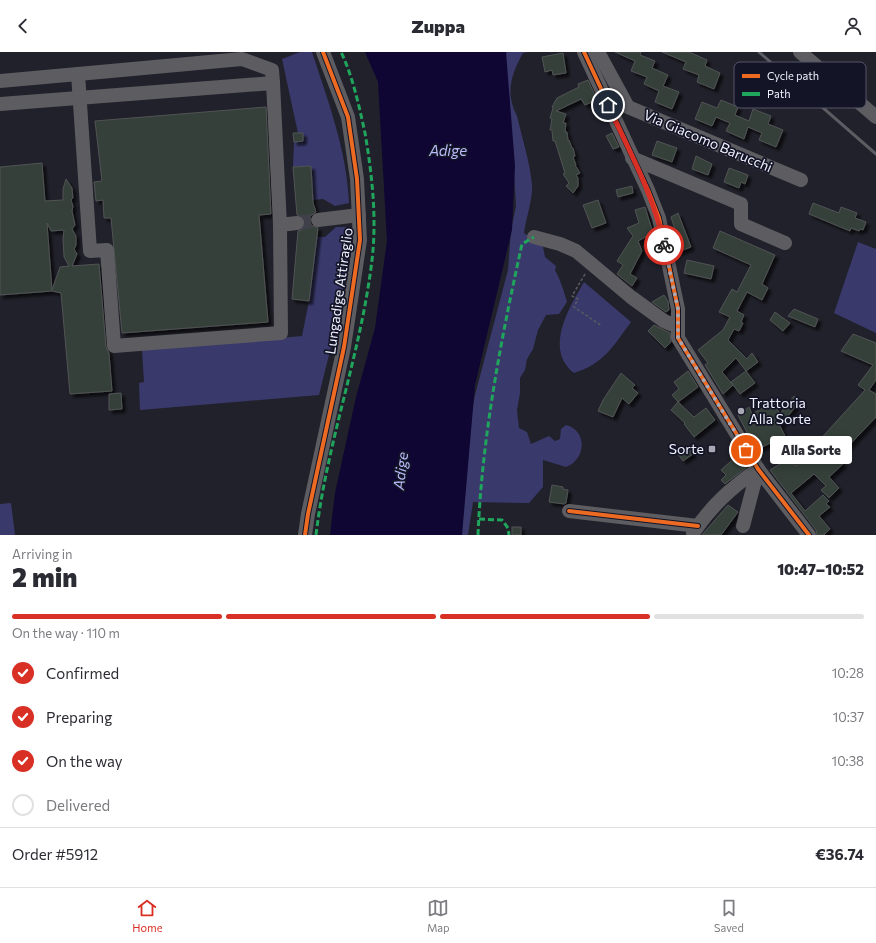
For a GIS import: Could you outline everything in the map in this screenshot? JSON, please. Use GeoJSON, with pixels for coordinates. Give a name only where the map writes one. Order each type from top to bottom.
{"type":"FeatureCollection","features":[{"type":"Feature","properties":{"kind":"street","name":"Lungadige Attiraglio"},"geometry":{"type":"LineString","coordinates":[[305,535],[308,514],[344,347],[360,240],[357,179],[348,117],[323,52]]}},
{"type":"Feature","properties":{"kind":"street"},"geometry":{"type":"LineString","coordinates":[[584,52],[648,190],[659,218],[678,309],[678,338],[758,468],[809,535]]}},
{"type":"Feature","properties":{"kind":"street","name":"Via Giacomo Barucchi"},"geometry":{"type":"LineString","coordinates":[[598,52],[628,107],[801,180]]}},
{"type":"Feature","properties":{"kind":"street"},"geometry":{"type":"LineString","coordinates":[[800,52],[812,62]]}},
{"type":"Feature","properties":{"kind":"street"},"geometry":{"type":"LineString","coordinates":[[0,81],[242,59],[272,70],[280,224],[281,333],[114,346],[108,250],[90,252],[78,74]]}},
{"type":"Feature","properties":{"kind":"street"},"geometry":{"type":"LineString","coordinates":[[0,104],[273,82]]}},
{"type":"Feature","properties":{"kind":"street"},"geometry":{"type":"LineString","coordinates":[[865,108],[876,117]]}},
{"type":"Feature","properties":{"kind":"street"},"geometry":{"type":"LineString","coordinates":[[632,158],[741,204],[741,224],[785,242]]}},
{"type":"Feature","properties":{"kind":"street"},"geometry":{"type":"LineString","coordinates":[[318,220],[359,216]]}},
{"type":"Feature","properties":{"kind":"street"},"geometry":{"type":"LineString","coordinates":[[280,224],[297,223]]}},
{"type":"Feature","properties":{"kind":"street"},"geometry":{"type":"LineString","coordinates":[[534,238],[560,244],[576,251],[664,321],[678,327]]}},
{"type":"Feature","properties":{"kind":"street"},"geometry":{"type":"LineString","coordinates":[[743,526],[758,468]]}},
{"type":"Feature","properties":{"kind":"street"},"geometry":{"type":"LineString","coordinates":[[569,511],[695,530],[717,501],[758,468]]}},
{"type":"Feature","properties":{"kind":"path"},"geometry":{"type":"LineString","coordinates":[[591,264],[572,296],[578,299],[574,307],[602,326]]}},
{"type":"Feature","properties":{"kind":"shaded area"},"geometry":{"type":"Polygon","coordinates":[[[300,52],[312,52],[341,145],[345,164],[349,203],[335,206],[323,199],[313,200],[311,166],[293,167],[294,142],[303,141],[303,133],[298,133],[282,59],[300,52]]]}},
{"type":"Feature","properties":{"kind":"shaded area"},"geometry":{"type":"Polygon","coordinates":[[[507,52],[528,52],[523,53],[515,69],[510,92],[513,108],[517,116],[528,159],[532,185],[524,233],[543,247],[545,257],[556,266],[555,271],[560,280],[567,302],[559,314],[546,315],[538,330],[533,349],[527,359],[525,370],[520,378],[520,393],[517,410],[519,428],[527,432],[531,444],[549,436],[555,441],[560,439],[561,429],[566,425],[573,428],[578,433],[582,445],[578,458],[566,467],[543,460],[543,487],[529,503],[473,502],[468,535],[458,535],[470,421],[475,395],[508,270],[511,230],[516,206],[512,139],[503,58],[507,52]]]}},
{"type":"Feature","properties":{"kind":"shaded area"},"geometry":{"type":"Polygon","coordinates":[[[336,227],[349,227],[350,233],[341,307],[319,395],[140,410],[139,383],[144,382],[142,350],[302,336],[309,301],[316,237],[325,237],[336,227]]]}},
{"type":"Feature","properties":{"kind":"shaded area"},"geometry":{"type":"Polygon","coordinates":[[[858,242],[876,249],[876,333],[834,313],[858,242]]]}},
{"type":"Feature","properties":{"kind":"shaded area"},"geometry":{"type":"Polygon","coordinates":[[[584,282],[631,322],[601,359],[585,369],[574,373],[565,363],[561,352],[560,341],[566,316],[584,282]]]}},
{"type":"Feature","properties":{"kind":"shaded area"},"geometry":{"type":"Polygon","coordinates":[[[11,503],[15,535],[0,535],[0,504],[11,503]]]}},
{"type":"Feature","properties":{"kind":"water","name":"Adige"},"geometry":{"type":"Polygon","coordinates":[[[365,52],[506,52],[515,166],[512,230],[475,385],[462,535],[330,535],[335,493],[356,397],[375,328],[387,241],[378,82],[365,52]]]}},
{"type":"Feature","properties":{"kind":"building"},"geometry":{"type":"Polygon","coordinates":[[[615,52],[641,52],[640,55],[655,61],[652,68],[668,75],[663,86],[679,92],[672,109],[655,102],[659,91],[644,84],[647,77],[631,71],[635,61],[615,52]]]}},
{"type":"Feature","properties":{"kind":"building"},"geometry":{"type":"Polygon","coordinates":[[[662,52],[689,52],[707,60],[705,66],[720,73],[714,89],[697,82],[699,75],[683,69],[686,62],[662,52]]]}},
{"type":"Feature","properties":{"kind":"building"},"geometry":{"type":"Polygon","coordinates":[[[563,53],[566,73],[553,75],[552,70],[545,72],[542,57],[563,53]]]}},
{"type":"Feature","properties":{"kind":"building"},"geometry":{"type":"Polygon","coordinates":[[[588,80],[597,100],[585,105],[581,99],[556,111],[566,114],[563,123],[566,123],[565,132],[567,132],[568,140],[573,148],[575,165],[580,173],[576,175],[578,178],[578,186],[573,193],[566,186],[569,183],[563,174],[565,173],[555,141],[553,141],[552,130],[550,130],[552,119],[550,118],[552,107],[557,98],[579,87],[578,84],[588,80]]]}},
{"type":"Feature","properties":{"kind":"building"},"geometry":{"type":"Polygon","coordinates":[[[721,100],[734,105],[734,108],[738,108],[735,115],[749,121],[753,109],[771,116],[768,124],[783,130],[776,147],[759,140],[762,133],[748,127],[744,139],[726,131],[730,123],[716,117],[712,126],[695,119],[702,102],[717,108],[721,100]]]}},
{"type":"Feature","properties":{"kind":"building"},"geometry":{"type":"Polygon","coordinates":[[[266,107],[271,214],[259,215],[268,322],[122,333],[111,218],[104,218],[103,200],[96,201],[94,182],[102,181],[95,121],[266,107]]]}},
{"type":"Feature","properties":{"kind":"building"},"geometry":{"type":"Polygon","coordinates":[[[293,133],[303,133],[303,141],[294,142],[293,133]]]}},
{"type":"Feature","properties":{"kind":"building"},"geometry":{"type":"Polygon","coordinates":[[[612,133],[619,147],[613,149],[606,136],[612,133]]]}},
{"type":"Feature","properties":{"kind":"building"},"geometry":{"type":"Polygon","coordinates":[[[657,141],[677,148],[672,162],[652,155],[657,141]]]}},
{"type":"Feature","properties":{"kind":"building"},"geometry":{"type":"Polygon","coordinates":[[[696,156],[712,164],[708,175],[692,169],[696,156]]]}},
{"type":"Feature","properties":{"kind":"building"},"geometry":{"type":"Polygon","coordinates":[[[42,163],[45,201],[63,200],[63,189],[66,179],[72,188],[73,198],[71,200],[75,225],[72,229],[76,236],[76,245],[74,249],[77,254],[72,266],[99,264],[106,347],[109,353],[112,391],[70,394],[61,293],[52,291],[0,295],[0,167],[42,163]],[[47,223],[52,290],[60,267],[69,266],[64,257],[64,230],[51,231],[47,223]]]}},
{"type":"Feature","properties":{"kind":"building"},"geometry":{"type":"Polygon","coordinates":[[[311,166],[313,203],[316,212],[310,216],[310,221],[311,225],[318,228],[309,301],[292,299],[298,231],[302,230],[305,222],[304,218],[297,215],[293,167],[311,166]]]}},
{"type":"Feature","properties":{"kind":"building"},"geometry":{"type":"Polygon","coordinates":[[[729,168],[748,175],[745,184],[741,182],[739,188],[724,182],[729,168]]]}},
{"type":"Feature","properties":{"kind":"building"},"geometry":{"type":"Polygon","coordinates":[[[632,186],[633,193],[618,197],[616,190],[632,186]]]}},
{"type":"Feature","properties":{"kind":"building"},"geometry":{"type":"Polygon","coordinates":[[[598,200],[606,223],[592,228],[583,205],[598,200]]]}},
{"type":"Feature","properties":{"kind":"building"},"geometry":{"type":"Polygon","coordinates":[[[813,203],[839,213],[841,207],[857,213],[855,218],[866,222],[863,230],[861,229],[859,231],[851,228],[850,231],[809,214],[813,203]]]}},
{"type":"Feature","properties":{"kind":"building"},"geometry":{"type":"Polygon","coordinates":[[[645,207],[653,233],[638,241],[642,251],[630,274],[637,278],[632,286],[617,274],[623,265],[617,261],[633,236],[627,228],[639,223],[635,210],[645,207]]]}},
{"type":"Feature","properties":{"kind":"building"},"geometry":{"type":"Polygon","coordinates":[[[678,213],[691,247],[675,253],[671,234],[676,233],[671,217],[678,213]]]}},
{"type":"Feature","properties":{"kind":"building"},"geometry":{"type":"Polygon","coordinates":[[[720,231],[775,255],[762,284],[768,288],[762,300],[747,292],[737,311],[744,315],[741,322],[743,323],[739,331],[734,329],[728,340],[747,359],[752,353],[758,362],[746,371],[736,358],[722,372],[733,385],[723,394],[705,365],[708,363],[698,350],[723,330],[730,317],[719,312],[732,289],[737,292],[751,265],[713,248],[720,231]]]}},
{"type":"Feature","properties":{"kind":"building"},"geometry":{"type":"Polygon","coordinates":[[[687,260],[714,266],[711,279],[684,273],[687,260]]]}},
{"type":"Feature","properties":{"kind":"building"},"geometry":{"type":"Polygon","coordinates":[[[664,295],[668,301],[669,310],[666,312],[652,302],[664,295]]]}},
{"type":"Feature","properties":{"kind":"building"},"geometry":{"type":"Polygon","coordinates":[[[794,309],[818,319],[815,327],[788,316],[794,309]]]}},
{"type":"Feature","properties":{"kind":"building"},"geometry":{"type":"Polygon","coordinates":[[[775,312],[790,323],[783,331],[770,320],[775,312]]]}},
{"type":"Feature","properties":{"kind":"building"},"geometry":{"type":"Polygon","coordinates":[[[654,325],[670,333],[671,342],[665,348],[648,331],[654,325]]]}},
{"type":"Feature","properties":{"kind":"building"},"geometry":{"type":"Polygon","coordinates":[[[853,334],[876,343],[876,380],[869,390],[876,394],[876,417],[837,458],[843,464],[829,477],[839,488],[829,498],[821,490],[826,486],[814,474],[791,493],[805,511],[823,495],[829,501],[826,504],[830,507],[819,516],[830,529],[824,535],[817,535],[816,530],[770,470],[790,458],[796,466],[865,390],[858,385],[873,365],[841,351],[853,334]]]}},
{"type":"Feature","properties":{"kind":"building"},"geometry":{"type":"Polygon","coordinates":[[[688,371],[698,387],[678,402],[672,395],[679,389],[674,382],[688,371]]]}},
{"type":"Feature","properties":{"kind":"building"},"geometry":{"type":"Polygon","coordinates":[[[746,371],[755,383],[740,394],[731,382],[746,371]]]}},
{"type":"Feature","properties":{"kind":"building"},"geometry":{"type":"Polygon","coordinates":[[[621,373],[635,385],[632,388],[638,393],[629,404],[622,398],[613,417],[598,411],[603,400],[621,373]]]}},
{"type":"Feature","properties":{"kind":"building"},"geometry":{"type":"Polygon","coordinates":[[[121,393],[122,409],[109,410],[109,394],[121,393]]]}},
{"type":"Feature","properties":{"kind":"building"},"geometry":{"type":"Polygon","coordinates":[[[794,396],[800,401],[780,426],[785,436],[756,450],[738,415],[749,407],[752,414],[773,402],[780,414],[794,396]]]}},
{"type":"Feature","properties":{"kind":"building"},"geometry":{"type":"Polygon","coordinates":[[[678,402],[694,417],[706,408],[715,420],[694,437],[684,424],[685,423],[671,410],[678,402]]]}},
{"type":"Feature","properties":{"kind":"building"},"geometry":{"type":"Polygon","coordinates":[[[689,447],[693,454],[683,461],[678,454],[689,447]]]}},
{"type":"Feature","properties":{"kind":"building"},"geometry":{"type":"Polygon","coordinates":[[[739,454],[747,467],[725,484],[721,480],[726,475],[721,470],[739,454]]]}},
{"type":"Feature","properties":{"kind":"building"},"geometry":{"type":"Polygon","coordinates":[[[552,485],[563,487],[563,489],[568,490],[566,503],[549,502],[552,485]]]}},
{"type":"Feature","properties":{"kind":"building"},"geometry":{"type":"Polygon","coordinates":[[[728,505],[738,512],[721,535],[702,535],[728,505]]]}},
{"type":"Feature","properties":{"kind":"building"},"geometry":{"type":"Polygon","coordinates":[[[512,527],[521,527],[521,535],[512,535],[512,527]]]}},
{"type":"Feature","properties":{"kind":"tunnel"},"geometry":{"type":"LineString","coordinates":[[297,223],[318,220]]}},
{"type":"Feature","properties":{"kind":"railway"},"geometry":{"type":"LineString","coordinates":[[759,52],[770,62]]}},
{"type":"Feature","properties":{"kind":"railway"},"geometry":{"type":"LineString","coordinates":[[823,108],[876,154]]}},
{"type":"Feature","properties":{"kind":"marked path"},"geometry":{"type":"LineString","coordinates":[[316,535],[328,466],[367,295],[372,260],[374,228],[370,164],[365,133],[352,81],[341,52]]}},
{"type":"Feature","properties":{"kind":"marked path"},"geometry":{"type":"LineString","coordinates":[[478,535],[480,498],[488,425],[500,352],[522,244],[534,237]]}},
{"type":"Feature","properties":{"kind":"marked path"},"geometry":{"type":"LineString","coordinates":[[479,519],[502,520],[508,528],[509,535]]}},
{"type":"Feature","properties":{"kind":"cycle path"},"geometry":{"type":"LineString","coordinates":[[305,535],[308,514],[344,347],[360,240],[357,179],[348,117],[323,52]]}},
{"type":"Feature","properties":{"kind":"cycle path"},"geometry":{"type":"LineString","coordinates":[[584,52],[648,190],[659,218],[678,309],[678,338],[758,469],[809,535]]}},
{"type":"Feature","properties":{"kind":"cycle path"},"geometry":{"type":"LineString","coordinates":[[569,511],[698,526]]}},
{"type":"Feature","properties":{"kind":"way so far"},"geometry":{"type":"LineString","coordinates":[[664,245],[678,309],[678,338],[746,450]]}},
{"type":"Feature","properties":{"kind":"place","name":"Trattoria Alla Sorte"},"geometry":{"type":"Point","coordinates":[741,411]}},
{"type":"Feature","properties":{"kind":"place","name":"Sorte"},"geometry":{"type":"Point","coordinates":[712,449]}},
{"type":"Feature","properties":{"kind":"place","name":"Alla Sorte"},"geometry":{"type":"Point","coordinates":[746,450]}},
{"type":"Feature","properties":{"kind":"route"},"geometry":{"type":"LineString","coordinates":[[608,105],[648,190],[659,218],[664,245]]}}]}
